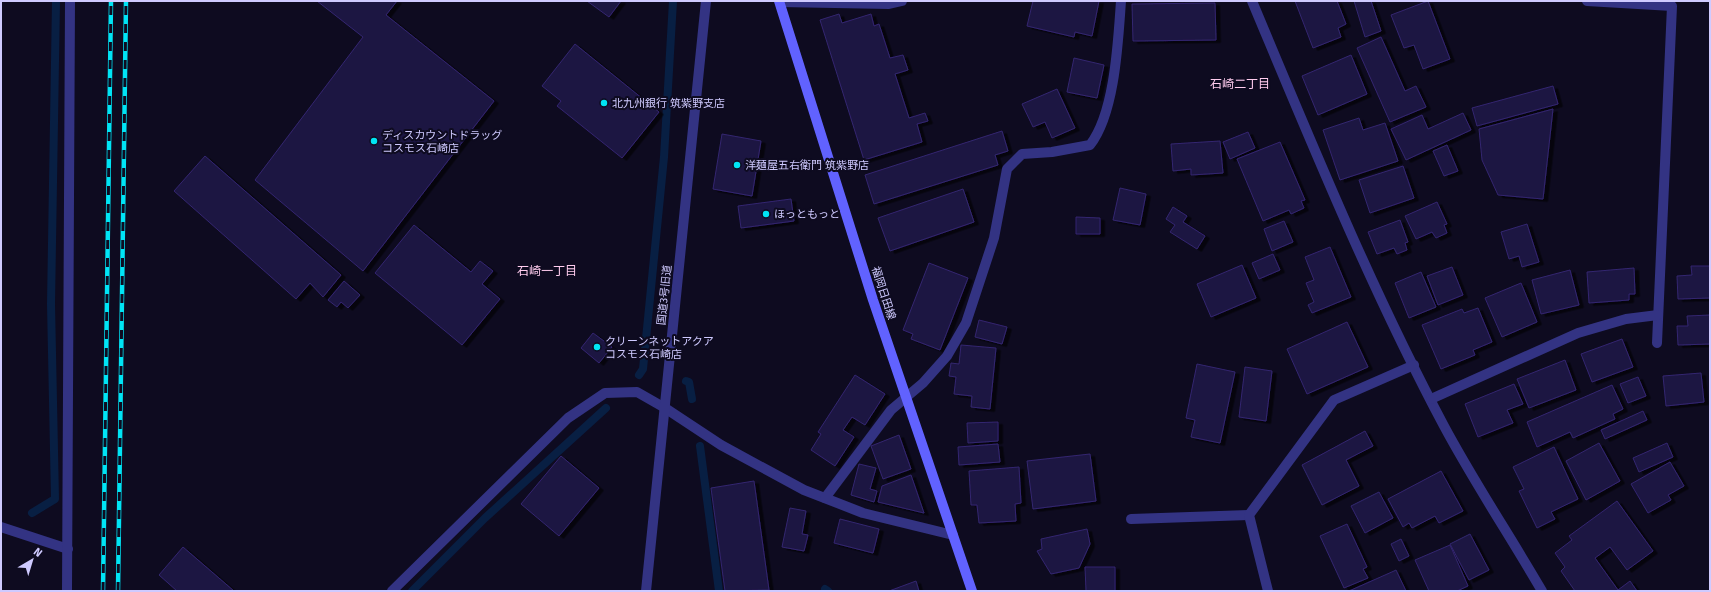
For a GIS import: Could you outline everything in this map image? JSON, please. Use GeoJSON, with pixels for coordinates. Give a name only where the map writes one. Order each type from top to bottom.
{"type":"FeatureCollection","features":[{"type":"Feature","properties":{"kind":"main road","name":"福岡日田線"},"geometry":{"type":"LineString","coordinates":[[780,2],[870,293],[972,591]]}},
{"type":"Feature","properties":{"kind":"street"},"geometry":{"type":"LineString","coordinates":[[67,591],[70,1]]}},
{"type":"Feature","properties":{"kind":"street","name":"国道3号旧道"},"geometry":{"type":"LineString","coordinates":[[646,591],[706,1]]}},
{"type":"Feature","properties":{"kind":"street"},"geometry":{"type":"LineString","coordinates":[[780,2],[889,4],[902,1]]}},
{"type":"Feature","properties":{"kind":"street"},"geometry":{"type":"LineString","coordinates":[[825,498],[891,410],[947,356],[966,324],[994,238],[1007,169],[1022,154],[1052,152],[1090,145],[1098,135],[1113,81],[1121,1]]}},
{"type":"Feature","properties":{"kind":"street"},"geometry":{"type":"LineString","coordinates":[[1252,1],[1321,165],[1380,299],[1445,427],[1542,591]]}},
{"type":"Feature","properties":{"kind":"street"},"geometry":{"type":"LineString","coordinates":[[1587,1],[1672,6],[1657,343]]}},
{"type":"Feature","properties":{"kind":"street"},"geometry":{"type":"LineString","coordinates":[[1431,399],[1578,333],[1626,319],[1658,315]]}},
{"type":"Feature","properties":{"kind":"street"},"geometry":{"type":"LineString","coordinates":[[1268,591],[1250,515],[1334,400],[1414,365]]}},
{"type":"Feature","properties":{"kind":"street"},"geometry":{"type":"LineString","coordinates":[[392,591],[568,418],[605,393],[637,392],[665,408],[721,445],[804,490],[863,513],[953,535]]}},
{"type":"Feature","properties":{"kind":"street"},"geometry":{"type":"LineString","coordinates":[[1131,519],[1250,515]]}},
{"type":"Feature","properties":{"kind":"street"},"geometry":{"type":"LineString","coordinates":[[1,527],[68,549]]}},
{"type":"Feature","properties":{"kind":"building","name":"ディスカウントドラッグ コスモス石崎店"},"geometry":{"type":"Polygon","coordinates":[[[317,1],[397,1],[386,15],[494,101],[363,271],[255,180],[363,37],[317,1]]]}},
{"type":"Feature","properties":{"kind":"building"},"geometry":{"type":"Polygon","coordinates":[[[587,1],[621,1],[609,17],[587,1]]]}},
{"type":"Feature","properties":{"kind":"building"},"geometry":{"type":"Polygon","coordinates":[[[1033,1],[1099,1],[1092,36],[1075,32],[1074,37],[1027,26],[1033,1]]]}},
{"type":"Feature","properties":{"kind":"building"},"geometry":{"type":"Polygon","coordinates":[[[1295,1],[1337,1],[1346,24],[1338,28],[1341,37],[1313,48],[1295,1]]]}},
{"type":"Feature","properties":{"kind":"building"},"geometry":{"type":"Polygon","coordinates":[[[1354,1],[1371,1],[1381,31],[1365,37],[1354,1]]]}},
{"type":"Feature","properties":{"kind":"building"},"geometry":{"type":"Polygon","coordinates":[[[1428,1],[1450,59],[1423,69],[1414,45],[1404,48],[1391,15],[1428,1]]]}},
{"type":"Feature","properties":{"kind":"building"},"geometry":{"type":"Polygon","coordinates":[[[1215,3],[1216,40],[1133,41],[1132,4],[1215,3]]]}},
{"type":"Feature","properties":{"kind":"building"},"geometry":{"type":"Polygon","coordinates":[[[839,14],[842,23],[871,14],[874,26],[879,24],[890,58],[903,55],[908,70],[895,74],[909,118],[925,113],[928,121],[917,124],[922,142],[864,160],[820,20],[839,14]]]}},
{"type":"Feature","properties":{"kind":"building"},"geometry":{"type":"Polygon","coordinates":[[[1381,37],[1405,91],[1416,86],[1426,107],[1390,122],[1357,48],[1381,37]]]}},
{"type":"Feature","properties":{"kind":"building","name":"北九州銀行 筑紫野支店"},"geometry":{"type":"Polygon","coordinates":[[[575,44],[659,112],[622,158],[557,106],[561,101],[542,86],[575,44]]]}},
{"type":"Feature","properties":{"kind":"building"},"geometry":{"type":"Polygon","coordinates":[[[1351,55],[1367,94],[1318,115],[1302,76],[1351,55]]]}},
{"type":"Feature","properties":{"kind":"building"},"geometry":{"type":"Polygon","coordinates":[[[1074,58],[1104,65],[1097,98],[1067,92],[1074,58]]]}},
{"type":"Feature","properties":{"kind":"building"},"geometry":{"type":"Polygon","coordinates":[[[1553,86],[1558,104],[1477,126],[1472,108],[1553,86]]]}},
{"type":"Feature","properties":{"kind":"building"},"geometry":{"type":"Polygon","coordinates":[[[1057,89],[1075,128],[1052,138],[1045,122],[1033,127],[1022,104],[1057,89]]]}},
{"type":"Feature","properties":{"kind":"building"},"geometry":{"type":"Polygon","coordinates":[[[1553,109],[1543,199],[1498,195],[1482,160],[1479,129],[1553,109]]]}},
{"type":"Feature","properties":{"kind":"building"},"geometry":{"type":"Polygon","coordinates":[[[1463,113],[1471,130],[1406,160],[1391,129],[1422,115],[1428,129],[1463,113]]]}},
{"type":"Feature","properties":{"kind":"building"},"geometry":{"type":"Polygon","coordinates":[[[1359,118],[1363,130],[1385,123],[1398,161],[1340,180],[1323,130],[1359,118]]]}},
{"type":"Feature","properties":{"kind":"building"},"geometry":{"type":"Polygon","coordinates":[[[1002,131],[1008,151],[995,155],[998,165],[874,204],[865,175],[1002,131]]]}},
{"type":"Feature","properties":{"kind":"building"},"geometry":{"type":"Polygon","coordinates":[[[1248,132],[1255,148],[1230,159],[1223,142],[1248,132]]]}},
{"type":"Feature","properties":{"kind":"building","name":"洋麺屋五右衛門 筑紫野店"},"geometry":{"type":"Polygon","coordinates":[[[722,134],[761,141],[752,196],[713,189],[722,134]]]}},
{"type":"Feature","properties":{"kind":"building"},"geometry":{"type":"Polygon","coordinates":[[[1220,141],[1223,173],[1191,175],[1191,169],[1173,171],[1171,144],[1220,141]]]}},
{"type":"Feature","properties":{"kind":"building"},"geometry":{"type":"Polygon","coordinates":[[[1280,142],[1305,200],[1301,201],[1304,208],[1291,214],[1289,210],[1263,221],[1237,159],[1280,142]]]}},
{"type":"Feature","properties":{"kind":"building"},"geometry":{"type":"Polygon","coordinates":[[[1447,145],[1458,171],[1444,176],[1433,151],[1447,145]]]}},
{"type":"Feature","properties":{"kind":"building"},"geometry":{"type":"Polygon","coordinates":[[[205,156],[341,275],[323,297],[310,283],[296,299],[174,191],[205,156]]]}},
{"type":"Feature","properties":{"kind":"building"},"geometry":{"type":"Polygon","coordinates":[[[1403,166],[1414,198],[1370,213],[1359,180],[1403,166]]]}},
{"type":"Feature","properties":{"kind":"building"},"geometry":{"type":"Polygon","coordinates":[[[1120,188],[1146,194],[1140,225],[1113,220],[1120,188]]]}},
{"type":"Feature","properties":{"kind":"building"},"geometry":{"type":"Polygon","coordinates":[[[963,189],[974,222],[890,251],[878,218],[963,189]]]}},
{"type":"Feature","properties":{"kind":"building","name":"ほっともっと"},"geometry":{"type":"Polygon","coordinates":[[[791,199],[794,221],[741,228],[738,206],[791,199]]]}},
{"type":"Feature","properties":{"kind":"building"},"geometry":{"type":"Polygon","coordinates":[[[1437,202],[1447,224],[1444,225],[1447,233],[1436,238],[1432,232],[1416,239],[1405,216],[1437,202]]]}},
{"type":"Feature","properties":{"kind":"building"},"geometry":{"type":"Polygon","coordinates":[[[1173,207],[1187,216],[1183,222],[1205,236],[1197,249],[1170,232],[1175,225],[1166,219],[1173,207]]]}},
{"type":"Feature","properties":{"kind":"building"},"geometry":{"type":"Polygon","coordinates":[[[1076,217],[1100,218],[1100,234],[1076,234],[1076,217]]]}},
{"type":"Feature","properties":{"kind":"building"},"geometry":{"type":"Polygon","coordinates":[[[1400,220],[1408,242],[1405,243],[1407,250],[1397,254],[1394,248],[1377,254],[1368,232],[1400,220]]]}},
{"type":"Feature","properties":{"kind":"building"},"geometry":{"type":"Polygon","coordinates":[[[1284,221],[1293,242],[1272,251],[1264,229],[1284,221]]]}},
{"type":"Feature","properties":{"kind":"building"},"geometry":{"type":"Polygon","coordinates":[[[1527,224],[1539,262],[1522,267],[1519,256],[1509,259],[1501,232],[1527,224]]]}},
{"type":"Feature","properties":{"kind":"building"},"geometry":{"type":"Polygon","coordinates":[[[414,225],[471,272],[480,261],[493,271],[482,284],[500,299],[462,345],[375,273],[414,225]]]}},
{"type":"Feature","properties":{"kind":"building"},"geometry":{"type":"Polygon","coordinates":[[[1330,247],[1351,297],[1312,313],[1308,305],[1314,302],[1306,283],[1314,280],[1305,257],[1330,247]]]}},
{"type":"Feature","properties":{"kind":"building"},"geometry":{"type":"Polygon","coordinates":[[[1273,254],[1280,270],[1259,279],[1252,263],[1273,254]]]}},
{"type":"Feature","properties":{"kind":"building"},"geometry":{"type":"Polygon","coordinates":[[[929,263],[968,278],[940,350],[911,339],[913,334],[903,330],[929,263]]]}},
{"type":"Feature","properties":{"kind":"building"},"geometry":{"type":"Polygon","coordinates":[[[1242,265],[1256,298],[1211,317],[1197,284],[1242,265]]]}},
{"type":"Feature","properties":{"kind":"building"},"geometry":{"type":"Polygon","coordinates":[[[1691,266],[1710,266],[1710,298],[1678,299],[1677,276],[1692,275],[1691,266]]]}},
{"type":"Feature","properties":{"kind":"building"},"geometry":{"type":"Polygon","coordinates":[[[1452,267],[1463,295],[1438,305],[1427,276],[1452,267]]]}},
{"type":"Feature","properties":{"kind":"building"},"geometry":{"type":"Polygon","coordinates":[[[1634,268],[1635,294],[1629,294],[1629,300],[1589,303],[1587,272],[1634,268]]]}},
{"type":"Feature","properties":{"kind":"building"},"geometry":{"type":"Polygon","coordinates":[[[1570,270],[1579,305],[1541,314],[1532,280],[1570,270]]]}},
{"type":"Feature","properties":{"kind":"building"},"geometry":{"type":"Polygon","coordinates":[[[1421,272],[1436,307],[1409,318],[1395,283],[1421,272]]]}},
{"type":"Feature","properties":{"kind":"building"},"geometry":{"type":"Polygon","coordinates":[[[344,281],[360,295],[348,308],[341,302],[337,307],[328,300],[344,281]]]}},
{"type":"Feature","properties":{"kind":"building"},"geometry":{"type":"Polygon","coordinates":[[[1521,283],[1537,322],[1502,337],[1485,298],[1521,283]]]}},
{"type":"Feature","properties":{"kind":"building"},"geometry":{"type":"Polygon","coordinates":[[[1478,308],[1492,342],[1473,350],[1475,355],[1441,369],[1422,325],[1462,309],[1464,313],[1478,308]]]}},
{"type":"Feature","properties":{"kind":"building"},"geometry":{"type":"Polygon","coordinates":[[[1710,315],[1710,344],[1678,345],[1677,326],[1688,326],[1687,316],[1710,315]]]}},
{"type":"Feature","properties":{"kind":"building"},"geometry":{"type":"Polygon","coordinates":[[[979,320],[1007,327],[1002,344],[975,337],[979,320]]]}},
{"type":"Feature","properties":{"kind":"building"},"geometry":{"type":"Polygon","coordinates":[[[1347,322],[1368,367],[1307,394],[1287,349],[1347,322]]]}},
{"type":"Feature","properties":{"kind":"building"},"geometry":{"type":"Polygon","coordinates":[[[593,333],[612,347],[599,363],[581,348],[593,333]]]}},
{"type":"Feature","properties":{"kind":"building"},"geometry":{"type":"Polygon","coordinates":[[[1622,339],[1633,367],[1592,382],[1581,354],[1622,339]]]}},
{"type":"Feature","properties":{"kind":"building"},"geometry":{"type":"Polygon","coordinates":[[[961,345],[996,348],[990,409],[971,407],[972,396],[954,394],[956,377],[949,376],[951,363],[959,364],[961,345]]]}},
{"type":"Feature","properties":{"kind":"building"},"geometry":{"type":"Polygon","coordinates":[[[1565,360],[1576,390],[1529,408],[1517,379],[1565,360]]]}},
{"type":"Feature","properties":{"kind":"building"},"geometry":{"type":"Polygon","coordinates":[[[1197,364],[1235,372],[1220,443],[1191,437],[1195,420],[1186,418],[1197,364]]]}},
{"type":"Feature","properties":{"kind":"building"},"geometry":{"type":"Polygon","coordinates":[[[1245,367],[1272,371],[1266,421],[1239,417],[1245,367]]]}},
{"type":"Feature","properties":{"kind":"building"},"geometry":{"type":"Polygon","coordinates":[[[1701,373],[1704,402],[1666,406],[1663,376],[1701,373]]]}},
{"type":"Feature","properties":{"kind":"building"},"geometry":{"type":"Polygon","coordinates":[[[855,375],[885,394],[865,425],[852,417],[843,430],[854,437],[835,466],[811,450],[821,434],[818,432],[855,375]]]}},
{"type":"Feature","properties":{"kind":"building"},"geometry":{"type":"Polygon","coordinates":[[[1638,377],[1646,396],[1628,403],[1620,384],[1638,377]]]}},
{"type":"Feature","properties":{"kind":"building"},"geometry":{"type":"Polygon","coordinates":[[[1514,384],[1523,404],[1507,410],[1513,423],[1478,437],[1465,404],[1514,384]]]}},
{"type":"Feature","properties":{"kind":"building"},"geometry":{"type":"Polygon","coordinates":[[[1612,385],[1623,409],[1613,414],[1615,419],[1573,438],[1570,432],[1537,447],[1527,422],[1612,385]]]}},
{"type":"Feature","properties":{"kind":"building"},"geometry":{"type":"Polygon","coordinates":[[[1643,411],[1647,420],[1605,439],[1601,430],[1643,411]]]}},
{"type":"Feature","properties":{"kind":"building"},"geometry":{"type":"Polygon","coordinates":[[[998,422],[998,441],[968,443],[967,423],[998,422]]]}},
{"type":"Feature","properties":{"kind":"building"},"geometry":{"type":"Polygon","coordinates":[[[1365,431],[1373,446],[1346,460],[1359,486],[1322,505],[1302,465],[1365,431]]]}},
{"type":"Feature","properties":{"kind":"building"},"geometry":{"type":"Polygon","coordinates":[[[899,435],[911,469],[883,479],[871,446],[899,435]]]}},
{"type":"Feature","properties":{"kind":"building"},"geometry":{"type":"Polygon","coordinates":[[[1599,443],[1620,481],[1586,500],[1566,461],[1599,443]]]}},
{"type":"Feature","properties":{"kind":"building"},"geometry":{"type":"Polygon","coordinates":[[[1667,443],[1673,457],[1639,472],[1633,458],[1667,443]]]}},
{"type":"Feature","properties":{"kind":"building"},"geometry":{"type":"Polygon","coordinates":[[[998,444],[1000,462],[959,465],[958,447],[998,444]]]}},
{"type":"Feature","properties":{"kind":"building"},"geometry":{"type":"Polygon","coordinates":[[[1554,447],[1578,499],[1551,512],[1555,519],[1537,528],[1519,491],[1524,489],[1513,467],[1554,447]]]}},
{"type":"Feature","properties":{"kind":"building"},"geometry":{"type":"Polygon","coordinates":[[[1090,454],[1096,501],[1033,509],[1027,461],[1090,454]]]}},
{"type":"Feature","properties":{"kind":"building"},"geometry":{"type":"Polygon","coordinates":[[[561,456],[599,488],[559,536],[521,504],[561,456]]]}},
{"type":"Feature","properties":{"kind":"building"},"geometry":{"type":"Polygon","coordinates":[[[1670,462],[1684,486],[1668,495],[1671,500],[1648,513],[1631,484],[1670,462]]]}},
{"type":"Feature","properties":{"kind":"building"},"geometry":{"type":"Polygon","coordinates":[[[859,464],[876,468],[870,489],[877,491],[874,502],[851,495],[859,464]]]}},
{"type":"Feature","properties":{"kind":"building"},"geometry":{"type":"Polygon","coordinates":[[[1019,467],[1021,503],[1015,504],[1016,521],[979,523],[977,505],[971,505],[969,471],[1019,467]]]}},
{"type":"Feature","properties":{"kind":"building"},"geometry":{"type":"Polygon","coordinates":[[[1441,471],[1463,511],[1439,523],[1435,516],[1412,528],[1409,523],[1403,527],[1388,499],[1441,471]]]}},
{"type":"Feature","properties":{"kind":"building"},"geometry":{"type":"Polygon","coordinates":[[[911,475],[924,513],[878,502],[882,486],[911,475]]]}},
{"type":"Feature","properties":{"kind":"building"},"geometry":{"type":"Polygon","coordinates":[[[754,481],[769,590],[725,591],[711,488],[754,481]]]}},
{"type":"Feature","properties":{"kind":"building"},"geometry":{"type":"Polygon","coordinates":[[[1379,492],[1393,518],[1365,533],[1351,506],[1379,492]]]}},
{"type":"Feature","properties":{"kind":"building"},"geometry":{"type":"Polygon","coordinates":[[[1617,501],[1653,551],[1627,570],[1610,547],[1595,558],[1618,590],[1630,581],[1637,591],[1575,591],[1561,571],[1565,567],[1555,553],[1572,540],[1569,536],[1617,501]]]}},
{"type":"Feature","properties":{"kind":"building"},"geometry":{"type":"Polygon","coordinates":[[[790,508],[806,511],[802,534],[808,535],[804,551],[782,547],[790,508]]]}},
{"type":"Feature","properties":{"kind":"building"},"geometry":{"type":"Polygon","coordinates":[[[840,519],[879,529],[873,553],[834,543],[840,519]]]}},
{"type":"Feature","properties":{"kind":"building"},"geometry":{"type":"Polygon","coordinates":[[[1347,524],[1367,567],[1363,569],[1368,578],[1344,588],[1320,536],[1347,524]]]}},
{"type":"Feature","properties":{"kind":"building"},"geometry":{"type":"Polygon","coordinates":[[[1087,529],[1090,544],[1079,568],[1051,574],[1037,551],[1042,549],[1041,539],[1087,529]]]}},
{"type":"Feature","properties":{"kind":"building"},"geometry":{"type":"Polygon","coordinates":[[[1470,534],[1489,570],[1469,580],[1450,544],[1470,534]]]}},
{"type":"Feature","properties":{"kind":"building"},"geometry":{"type":"Polygon","coordinates":[[[1401,539],[1409,556],[1399,561],[1391,544],[1401,539]]]}},
{"type":"Feature","properties":{"kind":"building"},"geometry":{"type":"Polygon","coordinates":[[[1450,545],[1468,586],[1457,591],[1429,591],[1415,560],[1450,545]]]}},
{"type":"Feature","properties":{"kind":"building"},"geometry":{"type":"Polygon","coordinates":[[[183,547],[234,591],[177,591],[159,575],[183,547]]]}},
{"type":"Feature","properties":{"kind":"building"},"geometry":{"type":"Polygon","coordinates":[[[1085,567],[1115,567],[1115,591],[1086,591],[1085,567]]]}},
{"type":"Feature","properties":{"kind":"building"},"geometry":{"type":"Polygon","coordinates":[[[1396,570],[1406,591],[1349,591],[1394,571],[1396,570]]]}},
{"type":"Feature","properties":{"kind":"building"},"geometry":{"type":"Polygon","coordinates":[[[916,581],[919,591],[889,591],[916,581]]]}},
{"type":"Feature","properties":{"kind":"waterway"},"geometry":{"type":"LineString","coordinates":[[32,513],[55,499],[51,304],[56,1]]}},
{"type":"Feature","properties":{"kind":"waterway"},"geometry":{"type":"LineString","coordinates":[[639,375],[643,369],[664,157],[673,1]]}},
{"type":"Feature","properties":{"kind":"waterway"},"geometry":{"type":"LineString","coordinates":[[686,381],[689,382],[692,399]]}},
{"type":"Feature","properties":{"kind":"waterway"},"geometry":{"type":"LineString","coordinates":[[412,591],[485,518],[606,408]]}},
{"type":"Feature","properties":{"kind":"waterway"},"geometry":{"type":"LineString","coordinates":[[700,446],[719,591]]}},
{"type":"Feature","properties":{"kind":"railway"},"geometry":{"type":"LineString","coordinates":[[103,591],[111,1]]}},
{"type":"Feature","properties":{"kind":"railway"},"geometry":{"type":"LineString","coordinates":[[118,591],[126,1]]}},
{"type":"Feature","properties":{"kind":"place","name":"北九州銀行 筑紫野支店"},"geometry":{"type":"Point","coordinates":[604,103]}},
{"type":"Feature","properties":{"kind":"place","name":"ディスカウントドラッグ コスモス石崎店"},"geometry":{"type":"Point","coordinates":[374,141]}},
{"type":"Feature","properties":{"kind":"place","name":"洋麺屋五右衛門 筑紫野店"},"geometry":{"type":"Point","coordinates":[737,165]}},
{"type":"Feature","properties":{"kind":"place","name":"ほっともっと"},"geometry":{"type":"Point","coordinates":[766,214]}},
{"type":"Feature","properties":{"kind":"place","name":"クリーンネットアクア コスモス石崎店"},"geometry":{"type":"Point","coordinates":[597,347]}},
{"type":"Feature","properties":{"kind":"district","name":"石崎二丁目"},"geometry":{"type":"Point","coordinates":[1240,84]}},
{"type":"Feature","properties":{"kind":"district","name":"石崎一丁目"},"geometry":{"type":"Point","coordinates":[547,271]}}]}
